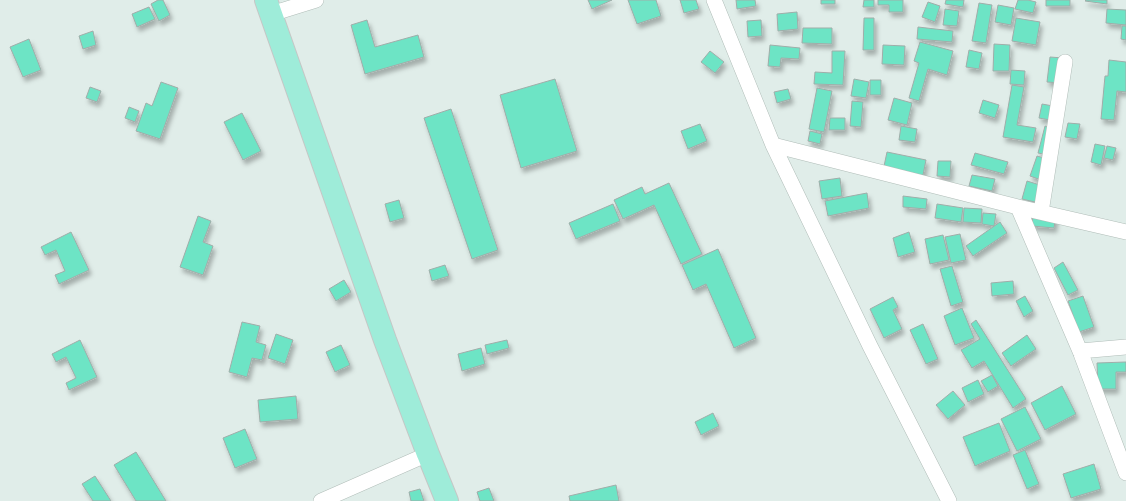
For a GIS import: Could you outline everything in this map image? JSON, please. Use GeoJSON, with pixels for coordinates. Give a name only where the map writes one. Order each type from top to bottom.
{"type":"FeatureCollection","features":[{"type":"Feature","properties":{"kind":"main road"},"geometry":{"type":"LineString","coordinates":[[268,7],[385,340],[428,454],[448,501]]}},
{"type":"Feature","properties":{"kind":"street"},"geometry":{"type":"LineString","coordinates":[[268,7],[316,0]]}},
{"type":"Feature","properties":{"kind":"street"},"geometry":{"type":"LineString","coordinates":[[714,0],[773,145],[870,346],[949,501]]}},
{"type":"Feature","properties":{"kind":"street"},"geometry":{"type":"LineString","coordinates":[[1041,212],[1065,62]]}},
{"type":"Feature","properties":{"kind":"street"},"geometry":{"type":"LineString","coordinates":[[773,145],[1018,207],[1126,232]]}},
{"type":"Feature","properties":{"kind":"street"},"geometry":{"type":"LineString","coordinates":[[1018,207],[1080,351],[1126,473]]}},
{"type":"Feature","properties":{"kind":"street"},"geometry":{"type":"LineString","coordinates":[[1080,351],[1126,347]]}},
{"type":"Feature","properties":{"kind":"street"},"geometry":{"type":"LineString","coordinates":[[321,501],[428,454]]}},
{"type":"Feature","properties":{"kind":"building"},"geometry":{"type":"Polygon","coordinates":[[[158,0],[163,0],[170,15],[159,21],[151,4],[158,0]]]}},
{"type":"Feature","properties":{"kind":"building"},"geometry":{"type":"Polygon","coordinates":[[[588,0],[612,0],[592,9],[588,0]]]}},
{"type":"Feature","properties":{"kind":"building"},"geometry":{"type":"Polygon","coordinates":[[[628,0],[656,0],[661,16],[637,24],[628,0]]]}},
{"type":"Feature","properties":{"kind":"building"},"geometry":{"type":"Polygon","coordinates":[[[680,0],[696,0],[699,9],[684,13],[680,0]]]}},
{"type":"Feature","properties":{"kind":"building"},"geometry":{"type":"Polygon","coordinates":[[[736,0],[755,0],[756,6],[737,9],[736,0]]]}},
{"type":"Feature","properties":{"kind":"building"},"geometry":{"type":"Polygon","coordinates":[[[821,0],[835,0],[835,4],[821,4],[821,0]]]}},
{"type":"Feature","properties":{"kind":"building"},"geometry":{"type":"Polygon","coordinates":[[[864,0],[874,0],[874,7],[863,7],[864,0]]]}},
{"type":"Feature","properties":{"kind":"building"},"geometry":{"type":"Polygon","coordinates":[[[878,0],[903,0],[903,12],[889,12],[889,5],[878,5],[878,0]]]}},
{"type":"Feature","properties":{"kind":"building"},"geometry":{"type":"Polygon","coordinates":[[[946,0],[964,0],[963,7],[945,4],[946,0]]]}},
{"type":"Feature","properties":{"kind":"building"},"geometry":{"type":"Polygon","coordinates":[[[1018,0],[1036,2],[1033,13],[1015,9],[1018,0]]]}},
{"type":"Feature","properties":{"kind":"building"},"geometry":{"type":"Polygon","coordinates":[[[1046,0],[1070,0],[1070,6],[1046,6],[1046,0]]]}},
{"type":"Feature","properties":{"kind":"building"},"geometry":{"type":"Polygon","coordinates":[[[1107,0],[1107,4],[1085,1],[1107,0]]]}},
{"type":"Feature","properties":{"kind":"building"},"geometry":{"type":"Polygon","coordinates":[[[928,2],[940,6],[935,22],[922,17],[928,2]]]}},
{"type":"Feature","properties":{"kind":"building"},"geometry":{"type":"Polygon","coordinates":[[[979,3],[992,5],[986,43],[972,41],[979,3]]]}},
{"type":"Feature","properties":{"kind":"building"},"geometry":{"type":"Polygon","coordinates":[[[998,5],[1014,8],[1011,25],[995,22],[998,5]]]}},
{"type":"Feature","properties":{"kind":"building"},"geometry":{"type":"Polygon","coordinates":[[[149,7],[155,19],[137,27],[132,14],[149,7]]]}},
{"type":"Feature","properties":{"kind":"building"},"geometry":{"type":"Polygon","coordinates":[[[945,9],[959,11],[957,26],[943,25],[945,9]]]}},
{"type":"Feature","properties":{"kind":"building"},"geometry":{"type":"Polygon","coordinates":[[[1107,9],[1126,10],[1126,25],[1106,23],[1107,9]]]}},
{"type":"Feature","properties":{"kind":"building"},"geometry":{"type":"Polygon","coordinates":[[[797,12],[798,29],[778,31],[777,14],[797,12]]]}},
{"type":"Feature","properties":{"kind":"building"},"geometry":{"type":"Polygon","coordinates":[[[864,18],[874,18],[874,50],[863,50],[864,18]]]}},
{"type":"Feature","properties":{"kind":"building"},"geometry":{"type":"Polygon","coordinates":[[[1016,18],[1040,22],[1036,45],[1012,41],[1016,18]]]}},
{"type":"Feature","properties":{"kind":"building"},"geometry":{"type":"Polygon","coordinates":[[[367,20],[375,47],[418,35],[424,57],[365,74],[351,25],[367,20]]]}},
{"type":"Feature","properties":{"kind":"building"},"geometry":{"type":"Polygon","coordinates":[[[761,20],[762,36],[748,37],[747,21],[761,20]]]}},
{"type":"Feature","properties":{"kind":"building"},"geometry":{"type":"Polygon","coordinates":[[[1122,26],[1126,26],[1126,40],[1121,39],[1122,26]]]}},
{"type":"Feature","properties":{"kind":"building"},"geometry":{"type":"Polygon","coordinates":[[[918,27],[953,31],[952,42],[917,39],[918,27]]]}},
{"type":"Feature","properties":{"kind":"building"},"geometry":{"type":"Polygon","coordinates":[[[803,28],[832,28],[832,44],[802,43],[803,28]]]}},
{"type":"Feature","properties":{"kind":"building"},"geometry":{"type":"Polygon","coordinates":[[[93,31],[96,45],[83,49],[79,36],[93,31]]]}},
{"type":"Feature","properties":{"kind":"building"},"geometry":{"type":"Polygon","coordinates":[[[29,39],[41,70],[23,77],[10,47],[29,39]]]}},
{"type":"Feature","properties":{"kind":"building"},"geometry":{"type":"Polygon","coordinates":[[[920,42],[953,51],[947,75],[928,69],[919,101],[909,98],[919,63],[914,61],[920,42]]]}},
{"type":"Feature","properties":{"kind":"building"},"geometry":{"type":"Polygon","coordinates":[[[994,44],[1010,45],[1009,71],[993,71],[994,44]]]}},
{"type":"Feature","properties":{"kind":"building"},"geometry":{"type":"Polygon","coordinates":[[[770,45],[800,48],[799,59],[781,58],[780,67],[768,66],[770,45]]]}},
{"type":"Feature","properties":{"kind":"building"},"geometry":{"type":"Polygon","coordinates":[[[883,45],[905,46],[904,65],[882,64],[883,45]]]}},
{"type":"Feature","properties":{"kind":"building"},"geometry":{"type":"Polygon","coordinates":[[[969,50],[982,53],[979,69],[966,67],[969,50]]]}},
{"type":"Feature","properties":{"kind":"building"},"geometry":{"type":"Polygon","coordinates":[[[710,51],[724,62],[715,73],[701,62],[710,51]]]}},
{"type":"Feature","properties":{"kind":"building"},"geometry":{"type":"Polygon","coordinates":[[[832,51],[845,51],[843,85],[814,84],[815,72],[832,73],[832,51]]]}},
{"type":"Feature","properties":{"kind":"building"},"geometry":{"type":"Polygon","coordinates":[[[1050,57],[1063,58],[1060,83],[1047,82],[1050,57]]]}},
{"type":"Feature","properties":{"kind":"building"},"geometry":{"type":"Polygon","coordinates":[[[1109,60],[1126,62],[1126,92],[1117,91],[1114,120],[1101,119],[1105,76],[1108,76],[1109,60]]]}},
{"type":"Feature","properties":{"kind":"building"},"geometry":{"type":"Polygon","coordinates":[[[1011,70],[1025,71],[1024,85],[1010,84],[1011,70]]]}},
{"type":"Feature","properties":{"kind":"building"},"geometry":{"type":"Polygon","coordinates":[[[555,79],[577,151],[521,168],[500,95],[555,79]]]}},
{"type":"Feature","properties":{"kind":"building"},"geometry":{"type":"Polygon","coordinates":[[[854,79],[869,82],[866,98],[851,96],[854,79]]]}},
{"type":"Feature","properties":{"kind":"building"},"geometry":{"type":"Polygon","coordinates":[[[870,80],[881,80],[881,95],[870,95],[870,80]]]}},
{"type":"Feature","properties":{"kind":"building"},"geometry":{"type":"Polygon","coordinates":[[[161,82],[178,88],[160,139],[136,131],[146,103],[152,106],[161,82]]]}},
{"type":"Feature","properties":{"kind":"building"},"geometry":{"type":"Polygon","coordinates":[[[1012,85],[1024,87],[1017,125],[1036,128],[1033,142],[1003,137],[1012,85]]]}},
{"type":"Feature","properties":{"kind":"building"},"geometry":{"type":"Polygon","coordinates":[[[90,87],[101,91],[97,102],[86,98],[90,87]]]}},
{"type":"Feature","properties":{"kind":"building"},"geometry":{"type":"Polygon","coordinates":[[[817,88],[832,91],[824,132],[809,129],[817,88]]]}},
{"type":"Feature","properties":{"kind":"building"},"geometry":{"type":"Polygon","coordinates":[[[788,89],[791,99],[777,103],[774,92],[788,89]]]}},
{"type":"Feature","properties":{"kind":"building"},"geometry":{"type":"Polygon","coordinates":[[[894,98],[912,103],[907,125],[888,120],[894,98]]]}},
{"type":"Feature","properties":{"kind":"building"},"geometry":{"type":"Polygon","coordinates":[[[983,100],[999,105],[995,118],[979,113],[983,100]]]}},
{"type":"Feature","properties":{"kind":"building"},"geometry":{"type":"Polygon","coordinates":[[[852,101],[863,102],[861,127],[850,126],[852,101]]]}},
{"type":"Feature","properties":{"kind":"building"},"geometry":{"type":"Polygon","coordinates":[[[1042,104],[1053,106],[1050,120],[1039,118],[1042,104]]]}},
{"type":"Feature","properties":{"kind":"building"},"geometry":{"type":"Polygon","coordinates":[[[129,107],[139,111],[135,122],[125,118],[129,107]]]}},
{"type":"Feature","properties":{"kind":"building"},"geometry":{"type":"Polygon","coordinates":[[[451,109],[498,250],[472,259],[424,118],[451,109]]]}},
{"type":"Feature","properties":{"kind":"building"},"geometry":{"type":"Polygon","coordinates":[[[242,113],[261,151],[243,160],[224,122],[242,113]]]}},
{"type":"Feature","properties":{"kind":"building"},"geometry":{"type":"Polygon","coordinates":[[[830,118],[845,118],[845,130],[829,130],[830,118]]]}},
{"type":"Feature","properties":{"kind":"building"},"geometry":{"type":"Polygon","coordinates":[[[1068,123],[1080,124],[1077,139],[1065,137],[1068,123]]]}},
{"type":"Feature","properties":{"kind":"building"},"geometry":{"type":"Polygon","coordinates":[[[700,124],[707,141],[688,149],[681,131],[700,124]]]}},
{"type":"Feature","properties":{"kind":"building"},"geometry":{"type":"Polygon","coordinates":[[[901,126],[917,129],[915,142],[899,140],[901,126]]]}},
{"type":"Feature","properties":{"kind":"building"},"geometry":{"type":"Polygon","coordinates":[[[1045,126],[1054,128],[1048,155],[1038,153],[1045,126]]]}},
{"type":"Feature","properties":{"kind":"building"},"geometry":{"type":"Polygon","coordinates":[[[810,131],[822,134],[820,144],[808,141],[810,131]]]}},
{"type":"Feature","properties":{"kind":"building"},"geometry":{"type":"Polygon","coordinates":[[[1095,144],[1105,146],[1101,165],[1091,162],[1095,144]]]}},
{"type":"Feature","properties":{"kind":"building"},"geometry":{"type":"Polygon","coordinates":[[[1107,146],[1116,148],[1113,160],[1104,158],[1107,146]]]}},
{"type":"Feature","properties":{"kind":"building"},"geometry":{"type":"Polygon","coordinates":[[[887,152],[926,160],[922,180],[883,171],[887,152]]]}},
{"type":"Feature","properties":{"kind":"building"},"geometry":{"type":"Polygon","coordinates":[[[975,153],[1008,162],[1004,174],[971,165],[975,153]]]}},
{"type":"Feature","properties":{"kind":"building"},"geometry":{"type":"Polygon","coordinates":[[[1037,156],[1051,160],[1044,181],[1030,176],[1037,156]]]}},
{"type":"Feature","properties":{"kind":"building"},"geometry":{"type":"Polygon","coordinates":[[[938,161],[951,161],[950,177],[937,176],[938,161]]]}},
{"type":"Feature","properties":{"kind":"building"},"geometry":{"type":"Polygon","coordinates":[[[972,175],[995,179],[992,191],[969,186],[972,175]]]}},
{"type":"Feature","properties":{"kind":"building"},"geometry":{"type":"Polygon","coordinates":[[[840,178],[842,196],[822,199],[819,181],[840,178]]]}},
{"type":"Feature","properties":{"kind":"building"},"geometry":{"type":"Polygon","coordinates":[[[1027,181],[1040,185],[1035,202],[1022,199],[1027,181]]]}},
{"type":"Feature","properties":{"kind":"building"},"geometry":{"type":"Polygon","coordinates":[[[669,183],[702,254],[681,264],[654,205],[623,219],[614,200],[642,187],[645,194],[669,183]]]}},
{"type":"Feature","properties":{"kind":"building"},"geometry":{"type":"Polygon","coordinates":[[[867,193],[869,208],[828,216],[825,201],[867,193]]]}},
{"type":"Feature","properties":{"kind":"building"},"geometry":{"type":"Polygon","coordinates":[[[903,196],[927,199],[926,209],[903,207],[903,196]]]}},
{"type":"Feature","properties":{"kind":"building"},"geometry":{"type":"Polygon","coordinates":[[[399,200],[404,218],[390,222],[385,204],[399,200]]]}},
{"type":"Feature","properties":{"kind":"building"},"geometry":{"type":"Polygon","coordinates":[[[613,204],[620,221],[576,239],[569,223],[613,204]]]}},
{"type":"Feature","properties":{"kind":"building"},"geometry":{"type":"Polygon","coordinates":[[[937,204],[963,208],[961,222],[935,218],[937,204]]]}},
{"type":"Feature","properties":{"kind":"building"},"geometry":{"type":"Polygon","coordinates":[[[964,208],[982,209],[981,223],[963,222],[964,208]]]}},
{"type":"Feature","properties":{"kind":"building"},"geometry":{"type":"Polygon","coordinates":[[[1033,212],[1056,214],[1054,228],[1032,226],[1033,212]]]}},
{"type":"Feature","properties":{"kind":"building"},"geometry":{"type":"Polygon","coordinates":[[[983,213],[996,214],[994,226],[982,224],[983,213]]]}},
{"type":"Feature","properties":{"kind":"building"},"geometry":{"type":"Polygon","coordinates":[[[198,216],[211,221],[203,242],[213,246],[203,275],[180,267],[198,216]]]}},
{"type":"Feature","properties":{"kind":"building"},"geometry":{"type":"Polygon","coordinates":[[[1000,222],[1007,233],[973,256],[966,246],[1000,222]]]}},
{"type":"Feature","properties":{"kind":"building"},"geometry":{"type":"Polygon","coordinates":[[[71,232],[89,270],[59,284],[55,275],[65,271],[56,250],[45,255],[41,247],[71,232]]]}},
{"type":"Feature","properties":{"kind":"building"},"geometry":{"type":"Polygon","coordinates":[[[909,232],[915,252],[898,257],[893,238],[909,232]]]}},
{"type":"Feature","properties":{"kind":"building"},"geometry":{"type":"Polygon","coordinates":[[[960,234],[966,260],[951,263],[945,237],[960,234]]]}},
{"type":"Feature","properties":{"kind":"building"},"geometry":{"type":"Polygon","coordinates":[[[943,235],[949,260],[930,264],[925,239],[943,235]]]}},
{"type":"Feature","properties":{"kind":"building"},"geometry":{"type":"Polygon","coordinates":[[[718,249],[756,338],[734,348],[706,284],[693,290],[682,265],[718,249]]]}},
{"type":"Feature","properties":{"kind":"building"},"geometry":{"type":"Polygon","coordinates":[[[1063,262],[1078,290],[1068,295],[1054,268],[1063,262]]]}},
{"type":"Feature","properties":{"kind":"building"},"geometry":{"type":"Polygon","coordinates":[[[445,265],[449,276],[432,281],[429,270],[445,265]]]}},
{"type":"Feature","properties":{"kind":"building"},"geometry":{"type":"Polygon","coordinates":[[[952,266],[963,302],[951,306],[940,269],[952,266]]]}},
{"type":"Feature","properties":{"kind":"building"},"geometry":{"type":"Polygon","coordinates":[[[344,280],[351,292],[336,301],[329,289],[344,280]]]}},
{"type":"Feature","properties":{"kind":"building"},"geometry":{"type":"Polygon","coordinates":[[[1013,281],[1014,294],[992,296],[991,283],[1013,281]]]}},
{"type":"Feature","properties":{"kind":"building"},"geometry":{"type":"Polygon","coordinates":[[[1025,296],[1033,311],[1024,317],[1016,301],[1025,296]]]}},
{"type":"Feature","properties":{"kind":"building"},"geometry":{"type":"Polygon","coordinates":[[[1083,296],[1094,327],[1079,332],[1068,301],[1083,296]]]}},
{"type":"Feature","properties":{"kind":"building"},"geometry":{"type":"Polygon","coordinates":[[[893,297],[898,307],[893,310],[902,329],[884,338],[870,309],[893,297]]]}},
{"type":"Feature","properties":{"kind":"building"},"geometry":{"type":"Polygon","coordinates":[[[962,308],[974,338],[955,345],[944,316],[962,308]]]}},
{"type":"Feature","properties":{"kind":"building"},"geometry":{"type":"Polygon","coordinates":[[[976,320],[1026,399],[1013,408],[984,361],[972,368],[961,350],[980,339],[971,324],[976,320]]]}},
{"type":"Feature","properties":{"kind":"building"},"geometry":{"type":"Polygon","coordinates":[[[242,322],[260,326],[256,342],[266,345],[262,360],[252,358],[247,377],[229,372],[242,322]]]}},
{"type":"Feature","properties":{"kind":"building"},"geometry":{"type":"Polygon","coordinates":[[[923,324],[938,359],[926,364],[910,330],[923,324]]]}},
{"type":"Feature","properties":{"kind":"building"},"geometry":{"type":"Polygon","coordinates":[[[276,334],[293,340],[285,364],[268,358],[276,334]]]}},
{"type":"Feature","properties":{"kind":"building"},"geometry":{"type":"Polygon","coordinates":[[[1027,335],[1036,349],[1011,366],[1002,353],[1027,335]]]}},
{"type":"Feature","properties":{"kind":"building"},"geometry":{"type":"Polygon","coordinates":[[[80,340],[97,377],[69,390],[66,383],[76,378],[66,357],[56,362],[52,354],[80,340]]]}},
{"type":"Feature","properties":{"kind":"building"},"geometry":{"type":"Polygon","coordinates":[[[507,340],[509,348],[487,354],[485,345],[507,340]]]}},
{"type":"Feature","properties":{"kind":"building"},"geometry":{"type":"Polygon","coordinates":[[[341,345],[350,365],[335,372],[326,352],[341,345]]]}},
{"type":"Feature","properties":{"kind":"building"},"geometry":{"type":"Polygon","coordinates":[[[481,348],[485,364],[462,371],[458,354],[481,348]]]}},
{"type":"Feature","properties":{"kind":"building"},"geometry":{"type":"Polygon","coordinates":[[[1126,362],[1126,372],[1116,372],[1116,389],[1098,389],[1097,363],[1126,362]]]}},
{"type":"Feature","properties":{"kind":"building"},"geometry":{"type":"Polygon","coordinates":[[[992,375],[998,386],[988,392],[981,381],[992,375]]]}},
{"type":"Feature","properties":{"kind":"building"},"geometry":{"type":"Polygon","coordinates":[[[978,380],[984,394],[968,402],[962,388],[978,380]]]}},
{"type":"Feature","properties":{"kind":"building"},"geometry":{"type":"Polygon","coordinates":[[[1062,386],[1076,414],[1045,430],[1031,403],[1062,386]]]}},
{"type":"Feature","properties":{"kind":"building"},"geometry":{"type":"Polygon","coordinates":[[[953,391],[965,405],[948,419],[936,405],[953,391]]]}},
{"type":"Feature","properties":{"kind":"building"},"geometry":{"type":"Polygon","coordinates":[[[296,396],[298,419],[260,422],[258,400],[296,396]]]}},
{"type":"Feature","properties":{"kind":"building"},"geometry":{"type":"Polygon","coordinates":[[[1025,407],[1041,439],[1017,451],[1001,419],[1025,407]]]}},
{"type":"Feature","properties":{"kind":"building"},"geometry":{"type":"Polygon","coordinates":[[[713,413],[719,426],[701,435],[695,422],[713,413]]]}},
{"type":"Feature","properties":{"kind":"building"},"geometry":{"type":"Polygon","coordinates":[[[999,423],[1010,451],[975,466],[963,437],[999,423]]]}},
{"type":"Feature","properties":{"kind":"building"},"geometry":{"type":"Polygon","coordinates":[[[245,429],[257,459],[235,468],[223,438],[245,429]]]}},
{"type":"Feature","properties":{"kind":"building"},"geometry":{"type":"Polygon","coordinates":[[[1025,450],[1039,484],[1027,489],[1013,455],[1025,450]]]}},
{"type":"Feature","properties":{"kind":"building"},"geometry":{"type":"Polygon","coordinates":[[[136,452],[166,501],[136,501],[114,465],[136,452]]]}},
{"type":"Feature","properties":{"kind":"building"},"geometry":{"type":"Polygon","coordinates":[[[1094,464],[1101,489],[1071,498],[1063,474],[1094,464]]]}},
{"type":"Feature","properties":{"kind":"building"},"geometry":{"type":"Polygon","coordinates":[[[95,476],[111,501],[93,501],[82,484],[95,476]]]}},
{"type":"Feature","properties":{"kind":"building"},"geometry":{"type":"Polygon","coordinates":[[[616,485],[619,501],[570,501],[569,496],[616,485]]]}},
{"type":"Feature","properties":{"kind":"building"},"geometry":{"type":"Polygon","coordinates":[[[489,488],[494,501],[480,501],[477,492],[489,488]]]}},
{"type":"Feature","properties":{"kind":"building"},"geometry":{"type":"Polygon","coordinates":[[[420,489],[424,501],[411,501],[409,492],[420,489]]]}}]}
